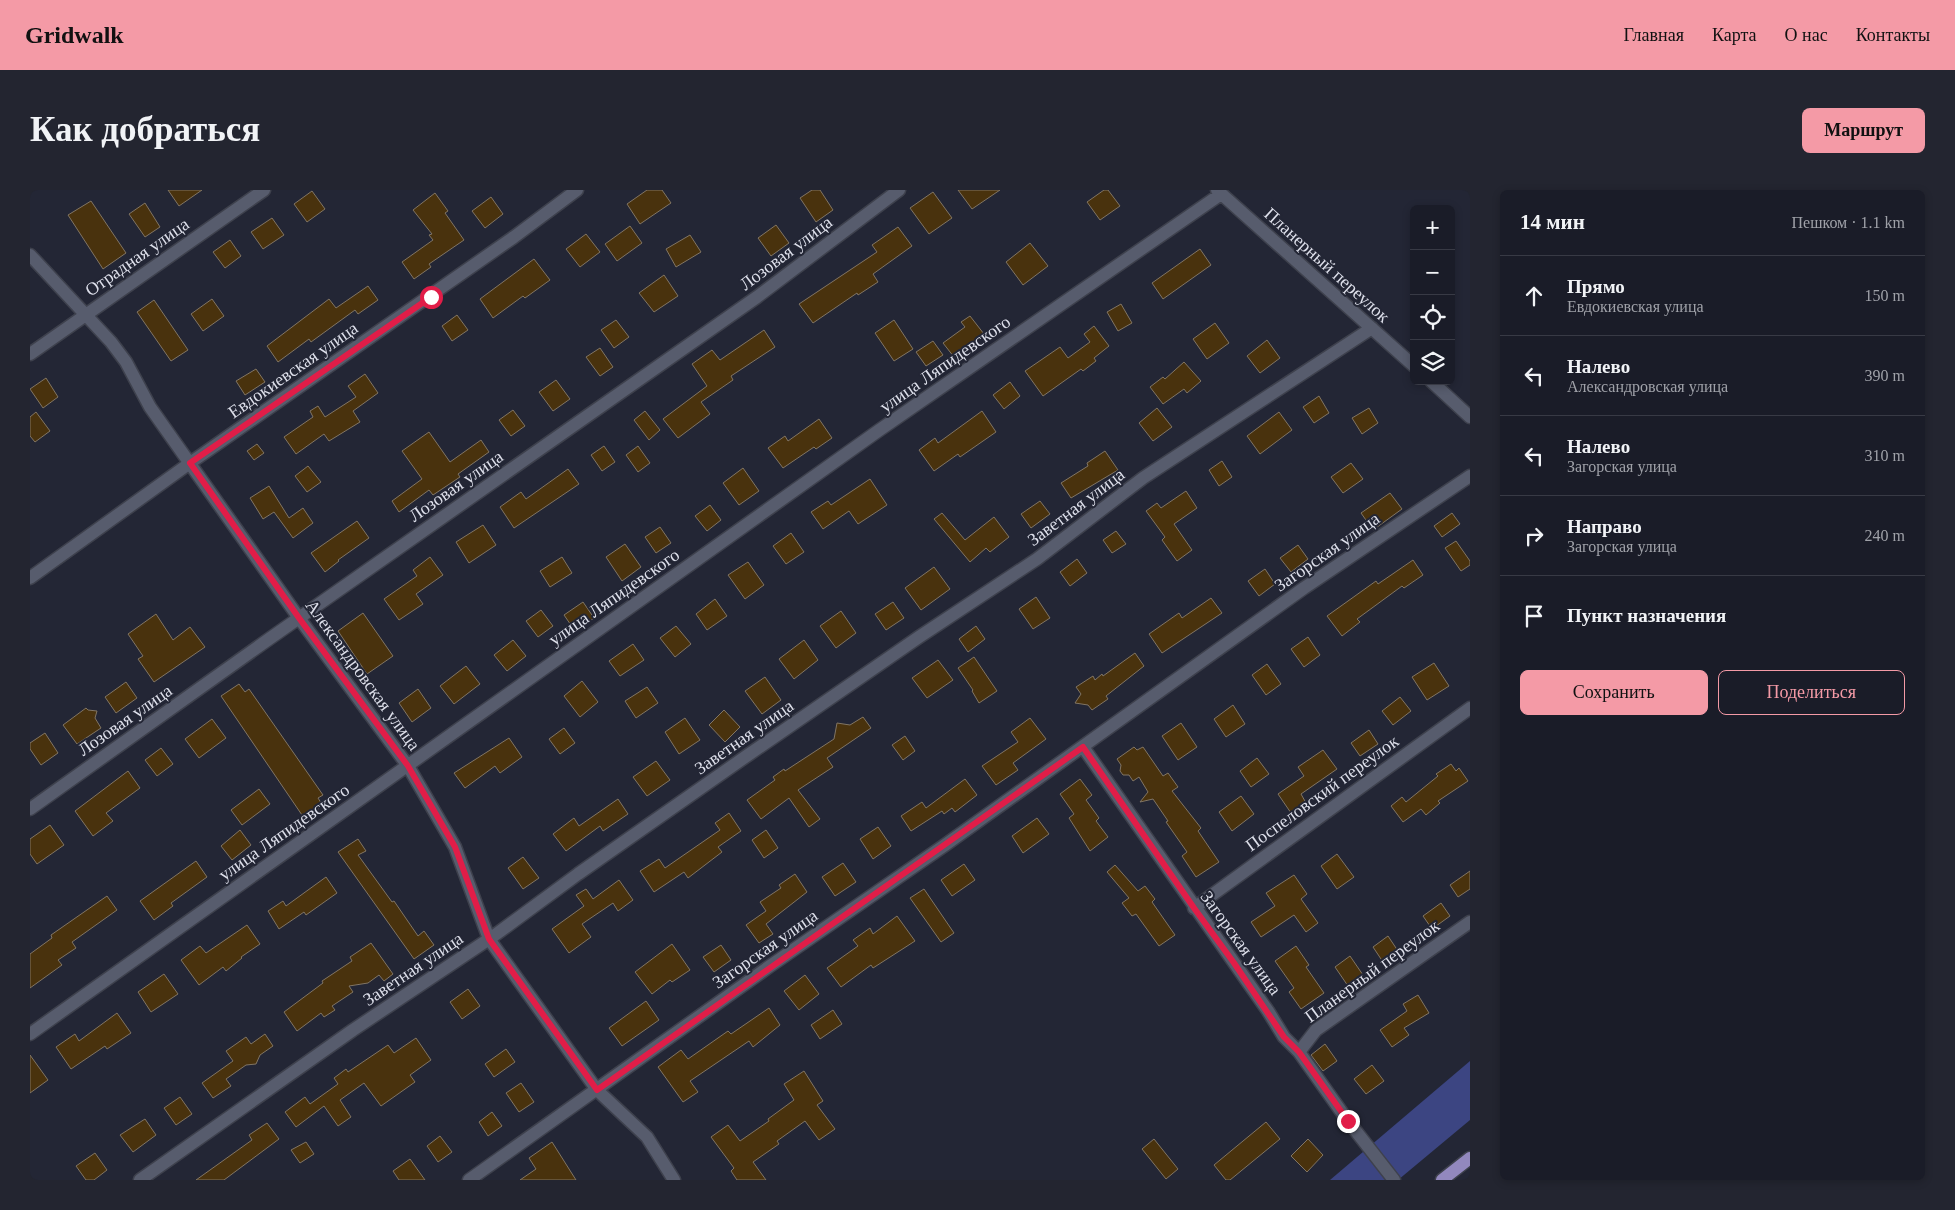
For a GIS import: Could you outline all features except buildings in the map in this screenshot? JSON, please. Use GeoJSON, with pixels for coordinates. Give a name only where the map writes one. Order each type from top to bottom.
{"type":"FeatureCollection","features":[{"type":"Feature","properties":{"kind":"main road"},"geometry":{"type":"LineString","coordinates":[[1442,1180],[1470,1158]]}},
{"type":"Feature","properties":{"kind":"street","name":"Отрадная улица"},"geometry":{"type":"LineString","coordinates":[[30,354],[264,190]]}},
{"type":"Feature","properties":{"kind":"street","name":"Евдокиевская улица"},"geometry":{"type":"LineString","coordinates":[[30,578],[190,463],[438,291],[577,190]]}},
{"type":"Feature","properties":{"kind":"street","name":"Лозовая улица"},"geometry":{"type":"LineString","coordinates":[[30,809],[757,297],[899,190]]}},
{"type":"Feature","properties":{"kind":"street","name":"Планерный переулок"},"geometry":{"type":"LineString","coordinates":[[1219,192],[1410,362]]}},
{"type":"Feature","properties":{"kind":"street","name":"улица Ляпидевского"},"geometry":{"type":"LineString","coordinates":[[30,1034],[563,654],[1219,192]]}},
{"type":"Feature","properties":{"kind":"street","name":"Александровская улица"},"geometry":{"type":"LineString","coordinates":[[30,255],[111,342],[126,362],[150,407],[299,618],[408,766],[455,847],[489,939],[597,1090],[647,1137],[674,1180]]}},
{"type":"Feature","properties":{"kind":"street","name":"Заветная улица"},"geometry":{"type":"LineString","coordinates":[[140,1180],[353,1030],[489,939],[748,755],[919,637],[1037,559],[1144,478],[1372,328]]}},
{"type":"Feature","properties":{"kind":"street"},"geometry":{"type":"LineString","coordinates":[[1435,385],[1470,417]]}},
{"type":"Feature","properties":{"kind":"street","name":"Загорская улица"},"geometry":{"type":"LineString","coordinates":[[469,1180],[1083,747],[1304,588],[1470,476]]}},
{"type":"Feature","properties":{"kind":"street","name":"Поспеловский переулок"},"geometry":{"type":"LineString","coordinates":[[1194,908],[1470,708]]}},
{"type":"Feature","properties":{"kind":"street","name":"Загорская улица"},"geometry":{"type":"LineString","coordinates":[[1083,747],[1194,908],[1246,979],[1284,1037],[1299,1052],[1348,1121],[1394,1180]]}},
{"type":"Feature","properties":{"kind":"street","name":"Планерный переулок"},"geometry":{"type":"LineString","coordinates":[[1299,1052],[1316,1030],[1470,922]]}},
{"type":"Feature","properties":{"kind":"shaded area"},"geometry":{"type":"Polygon","coordinates":[[[1470,1061],[1470,1120],[1398,1180],[1330,1180],[1470,1061]]]}},
{"type":"Feature","properties":{"kind":"route"},"geometry":{"type":"LineString","coordinates":[[431,297],[190,463],[299,618],[408,766],[455,847],[489,939],[597,1090],[770,966],[1083,747],[1268,1011],[1284,1037],[1299,1052],[1348,1121]]}}]}
